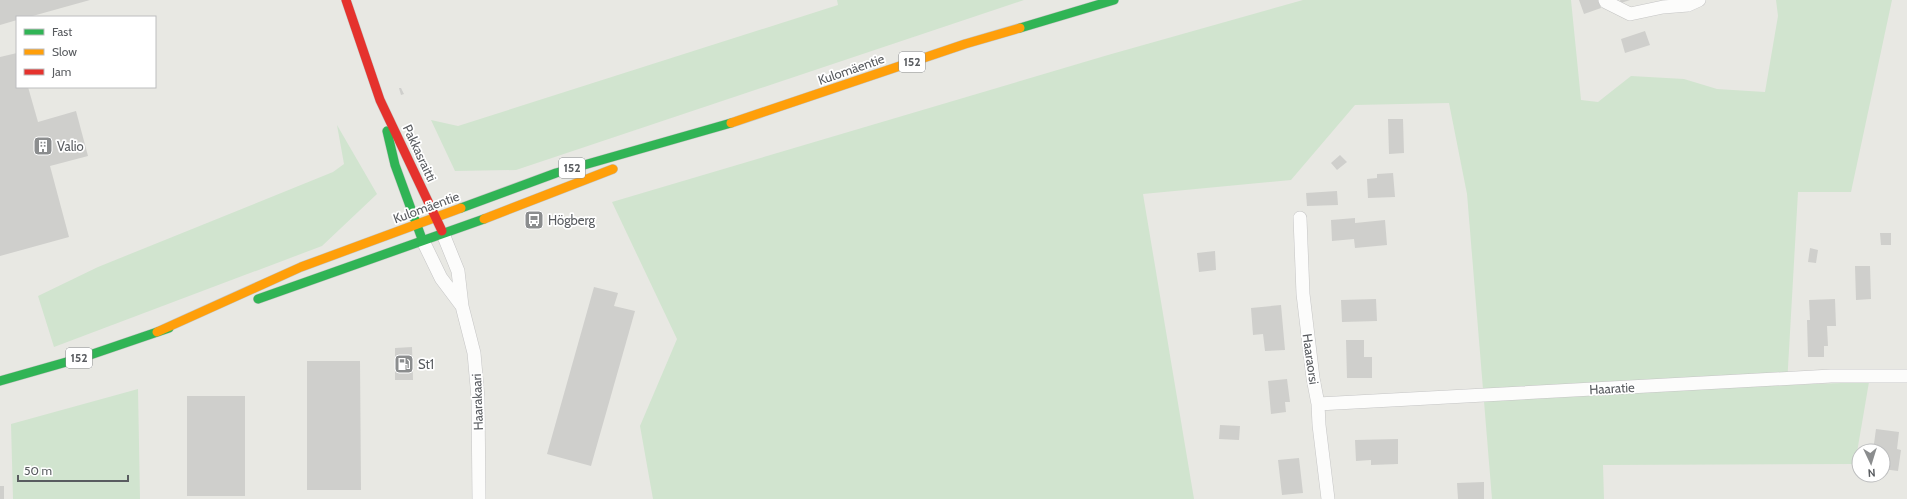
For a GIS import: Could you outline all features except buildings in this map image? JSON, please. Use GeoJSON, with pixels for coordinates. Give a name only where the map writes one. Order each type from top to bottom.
{"type":"FeatureCollection","features":[{"type":"Feature","properties":{"kind":"main road","name":"Pakkasraitti"},"geometry":{"type":"LineString","coordinates":[[346,0],[380,100],[395,165],[423,241]]}},
{"type":"Feature","properties":{"kind":"main road","name":"Kulomäentie"},"geometry":{"type":"LineString","coordinates":[[157,332],[301,267],[556,173],[712,129],[965,44],[1114,0]]}},
{"type":"Feature","properties":{"kind":"main road","name":"Pakkasraitti"},"geometry":{"type":"LineString","coordinates":[[380,100],[443,234]]}},
{"type":"Feature","properties":{"kind":"main road","name":"Kulomäentie"},"geometry":{"type":"LineString","coordinates":[[0,381],[84,357],[309,283],[527,204],[712,129]]}},
{"type":"Feature","properties":{"kind":"street"},"geometry":{"type":"LineString","coordinates":[[1605,0],[1606,2],[1630,14],[1663,7],[1688,5],[1699,0]]}},
{"type":"Feature","properties":{"kind":"street","name":"Haaraorsi"},"geometry":{"type":"LineString","coordinates":[[1300,218],[1303,294],[1312,378],[1318,404],[1319,425],[1328,499]]}},
{"type":"Feature","properties":{"kind":"street","name":"Haarakaari"},"geometry":{"type":"LineString","coordinates":[[443,234],[458,271],[462,306],[474,353],[478,398],[479,499]]}},
{"type":"Feature","properties":{"kind":"street","name":"Haarakaari"},"geometry":{"type":"LineString","coordinates":[[423,241],[441,278],[462,306]]}},
{"type":"Feature","properties":{"kind":"street","name":"Haaratie"},"geometry":{"type":"LineString","coordinates":[[1318,404],[1831,376],[1907,376]]}},
{"type":"Feature","properties":{"kind":"green space"},"geometry":{"type":"Polygon","coordinates":[[[837,0],[1024,0],[516,170],[455,171],[431,120],[458,126],[838,5],[837,0]]]}},
{"type":"Feature","properties":{"kind":"green space"},"geometry":{"type":"Polygon","coordinates":[[[1303,0],[1571,0],[1581,100],[1598,102],[1631,76],[1684,79],[1717,89],[1765,92],[1778,16],[1776,0],[1892,0],[1851,192],[1798,192],[1787,385],[1869,382],[1859,443],[1851,443],[1851,464],[1603,465],[1604,499],[1492,499],[1467,194],[1449,103],[1355,105],[1291,180],[1143,194],[1194,499],[653,499],[640,426],[677,339],[612,202],[1108,55],[1303,0]]]}},
{"type":"Feature","properties":{"kind":"green space"},"geometry":{"type":"Polygon","coordinates":[[[337,125],[377,194],[322,246],[54,347],[38,296],[98,267],[333,172],[344,164],[337,125]]]}},
{"type":"Feature","properties":{"kind":"green space"},"geometry":{"type":"Polygon","coordinates":[[[138,389],[140,499],[13,499],[11,424],[138,389]]]}},
{"type":"Feature","properties":{"kind":"traffic: fast"},"geometry":{"type":"LineString","coordinates":[[1020,28],[1114,0]]}},
{"type":"Feature","properties":{"kind":"traffic: fast"},"geometry":{"type":"LineString","coordinates":[[461,208],[556,173],[731,123]]}},
{"type":"Feature","properties":{"kind":"traffic: fast"},"geometry":{"type":"LineString","coordinates":[[387,131],[395,165],[422,239]]}},
{"type":"Feature","properties":{"kind":"traffic: fast"},"geometry":{"type":"LineString","coordinates":[[258,299],[484,219]]}},
{"type":"Feature","properties":{"kind":"traffic: fast"},"geometry":{"type":"LineString","coordinates":[[0,381],[84,357],[169,328]]}},
{"type":"Feature","properties":{"kind":"traffic: slow"},"geometry":{"type":"LineString","coordinates":[[731,123],[965,44],[1020,28]]}},
{"type":"Feature","properties":{"kind":"traffic: slow"},"geometry":{"type":"LineString","coordinates":[[484,219],[613,169]]}},
{"type":"Feature","properties":{"kind":"traffic: slow"},"geometry":{"type":"LineString","coordinates":[[157,332],[301,267],[461,208]]}},
{"type":"Feature","properties":{"kind":"traffic: jam"},"geometry":{"type":"LineString","coordinates":[[346,0],[380,100],[442,231]]}},
{"type":"Feature","properties":{"kind":"place","name":"Valio"},"geometry":{"type":"Point","coordinates":[43,146]}},
{"type":"Feature","properties":{"kind":"place","name":"Högberg"},"geometry":{"type":"Point","coordinates":[534,220]}},
{"type":"Feature","properties":{"kind":"place","name":"St1"},"geometry":{"type":"Point","coordinates":[404,364]}}]}
